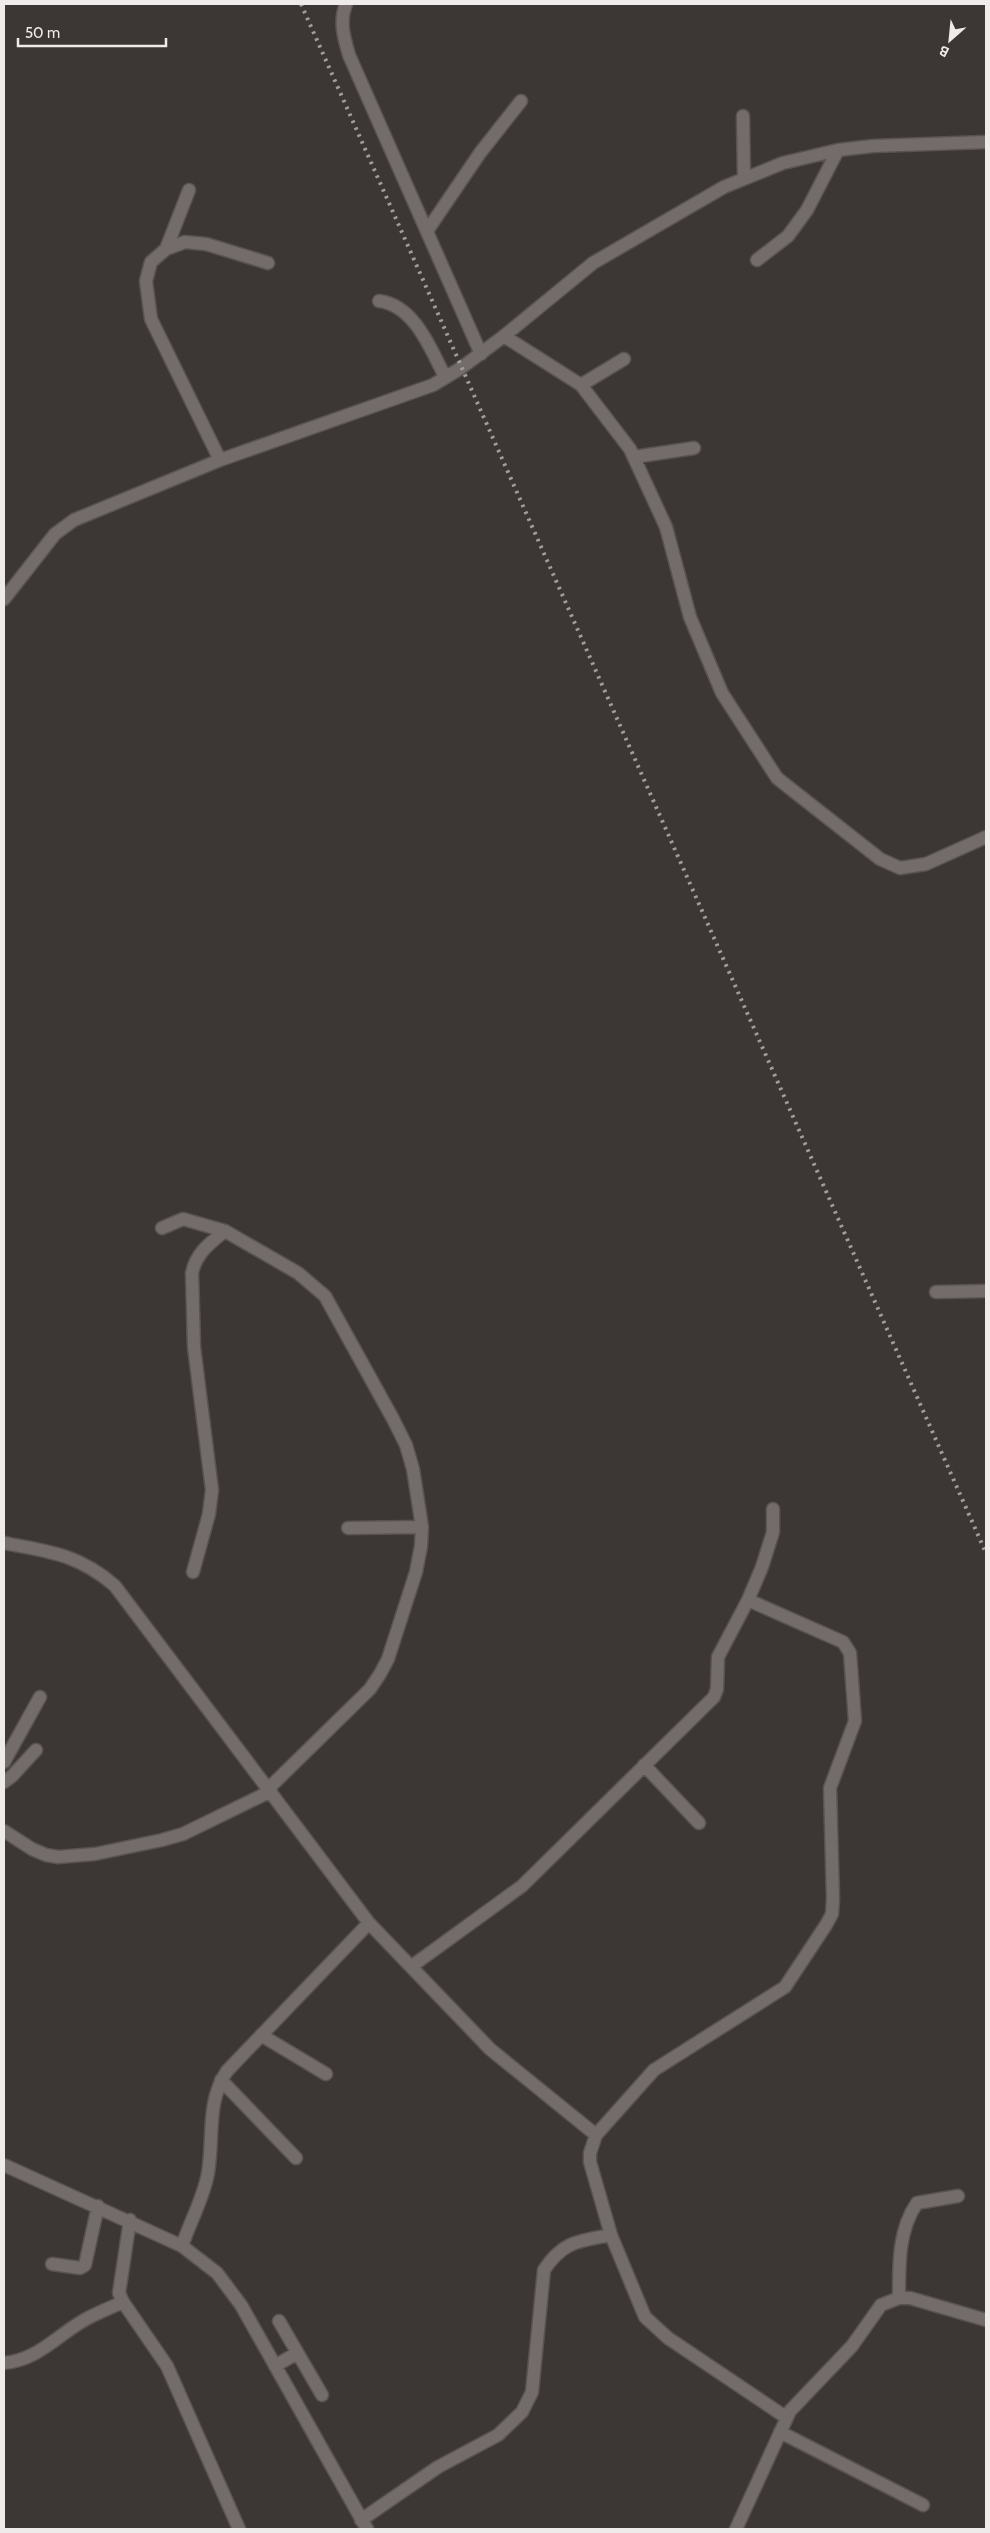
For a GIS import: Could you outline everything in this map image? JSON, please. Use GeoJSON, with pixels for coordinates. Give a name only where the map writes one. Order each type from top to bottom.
{"type":"FeatureCollection","features":[{"type":"Feature","properties":{"kind":"street"},"geometry":{"type":"LineString","coordinates":[[346,4],[342,22],[343,36],[349,55],[481,354]]}},
{"type":"Feature","properties":{"kind":"street"},"geometry":{"type":"LineString","coordinates":[[426,231],[445,202],[521,101]]}},
{"type":"Feature","properties":{"kind":"street"},"geometry":{"type":"LineString","coordinates":[[743,116],[744,178]]}},
{"type":"Feature","properties":{"kind":"street"},"geometry":{"type":"LineString","coordinates":[[4,599],[64,526],[74,520],[220,460],[432,385],[481,354],[593,262],[724,187],[783,163],[838,150],[873,146],[986,142]]}},
{"type":"Feature","properties":{"kind":"street"},"geometry":{"type":"LineString","coordinates":[[757,260],[788,236],[807,210],[838,150]]}},
{"type":"Feature","properties":{"kind":"street"},"geometry":{"type":"LineString","coordinates":[[166,250],[189,190]]}},
{"type":"Feature","properties":{"kind":"street"},"geometry":{"type":"LineString","coordinates":[[220,460],[151,319],[146,281],[151,262],[166,250],[185,242],[206,244],[268,263]]}},
{"type":"Feature","properties":{"kind":"street"},"geometry":{"type":"LineString","coordinates":[[379,301],[392,302],[411,318],[445,377]]}},
{"type":"Feature","properties":{"kind":"street"},"geometry":{"type":"LineString","coordinates":[[504,336],[580,385],[634,457],[666,527],[690,617],[722,693],[777,778],[880,859],[900,868],[912,868],[926,864],[986,837]]}},
{"type":"Feature","properties":{"kind":"street"},"geometry":{"type":"LineString","coordinates":[[580,385],[624,359]]}},
{"type":"Feature","properties":{"kind":"street"},"geometry":{"type":"LineString","coordinates":[[634,457],[694,448]]}},
{"type":"Feature","properties":{"kind":"street"},"geometry":{"type":"LineString","coordinates":[[4,1832],[46,1855],[95,1854],[183,1834],[270,1790],[370,1689],[388,1659],[416,1572],[422,1528],[413,1469],[406,1445],[325,1296],[298,1273],[225,1231],[183,1219],[162,1228]]}},
{"type":"Feature","properties":{"kind":"street"},"geometry":{"type":"LineString","coordinates":[[193,1572],[209,1514],[212,1490],[194,1347],[192,1273],[195,1262],[205,1247],[225,1231]]}},
{"type":"Feature","properties":{"kind":"street"},"geometry":{"type":"LineString","coordinates":[[936,1292],[986,1291]]}},
{"type":"Feature","properties":{"kind":"street"},"geometry":{"type":"LineString","coordinates":[[412,1966],[522,1886],[714,1696],[717,1689],[718,1657],[748,1600],[773,1532],[773,1509]]}},
{"type":"Feature","properties":{"kind":"street"},"geometry":{"type":"LineString","coordinates":[[348,1528],[422,1528]]}},
{"type":"Feature","properties":{"kind":"street"},"geometry":{"type":"LineString","coordinates":[[4,1543],[72,1558],[100,1572],[116,1586],[369,1923],[490,2048],[596,2135]]}},
{"type":"Feature","properties":{"kind":"street"},"geometry":{"type":"LineString","coordinates":[[748,1600],[843,1642],[850,1653],[855,1721],[830,1788],[832,1914],[785,1987],[662,2064],[596,2135],[590,2153],[590,2162],[611,2235],[645,2316],[655,2328],[787,2418]]}},
{"type":"Feature","properties":{"kind":"street"},"geometry":{"type":"LineString","coordinates":[[4,1762],[40,1697]]}},
{"type":"Feature","properties":{"kind":"street"},"geometry":{"type":"LineString","coordinates":[[4,1782],[36,1750]]}},
{"type":"Feature","properties":{"kind":"street"},"geometry":{"type":"LineString","coordinates":[[644,1765],[698,1823]]}},
{"type":"Feature","properties":{"kind":"street"},"geometry":{"type":"LineString","coordinates":[[182,2246],[208,2172],[213,2101],[221,2080],[369,1923]]}},
{"type":"Feature","properties":{"kind":"street"},"geometry":{"type":"LineString","coordinates":[[262,2035],[326,2074]]}},
{"type":"Feature","properties":{"kind":"street"},"geometry":{"type":"LineString","coordinates":[[221,2080],[296,2158]]}},
{"type":"Feature","properties":{"kind":"street"},"geometry":{"type":"LineString","coordinates":[[4,2165],[130,2220],[182,2246],[217,2274],[231,2290],[364,2525],[438,2467],[498,2435],[522,2412],[532,2392],[544,2270],[554,2254],[575,2242],[611,2235]]}},
{"type":"Feature","properties":{"kind":"street"},"geometry":{"type":"LineString","coordinates":[[899,2298],[903,2239],[910,2213],[917,2203],[958,2196]]}},
{"type":"Feature","properties":{"kind":"street"},"geometry":{"type":"LineString","coordinates":[[52,2264],[80,2268],[85,2265],[98,2206]]}},
{"type":"Feature","properties":{"kind":"street"},"geometry":{"type":"LineString","coordinates":[[130,2220],[119,2285],[123,2302],[166,2366],[238,2529]]}},
{"type":"Feature","properties":{"kind":"street"},"geometry":{"type":"LineString","coordinates":[[736,2529],[787,2418],[795,2406],[852,2346],[881,2304],[899,2298],[910,2298],[986,2320]]}},
{"type":"Feature","properties":{"kind":"street"},"geometry":{"type":"LineString","coordinates":[[4,2363],[15,2362],[40,2352],[87,2318],[123,2302]]}},
{"type":"Feature","properties":{"kind":"street"},"geometry":{"type":"LineString","coordinates":[[279,2321],[322,2394]]}},
{"type":"Feature","properties":{"kind":"street"},"geometry":{"type":"LineString","coordinates":[[275,2366],[297,2353]]}},
{"type":"Feature","properties":{"kind":"street"},"geometry":{"type":"LineString","coordinates":[[780,2432],[923,2505]]}},
{"type":"Feature","properties":{"kind":"railway"},"geometry":{"type":"LineString","coordinates":[[301,4],[986,1553]]}}]}
